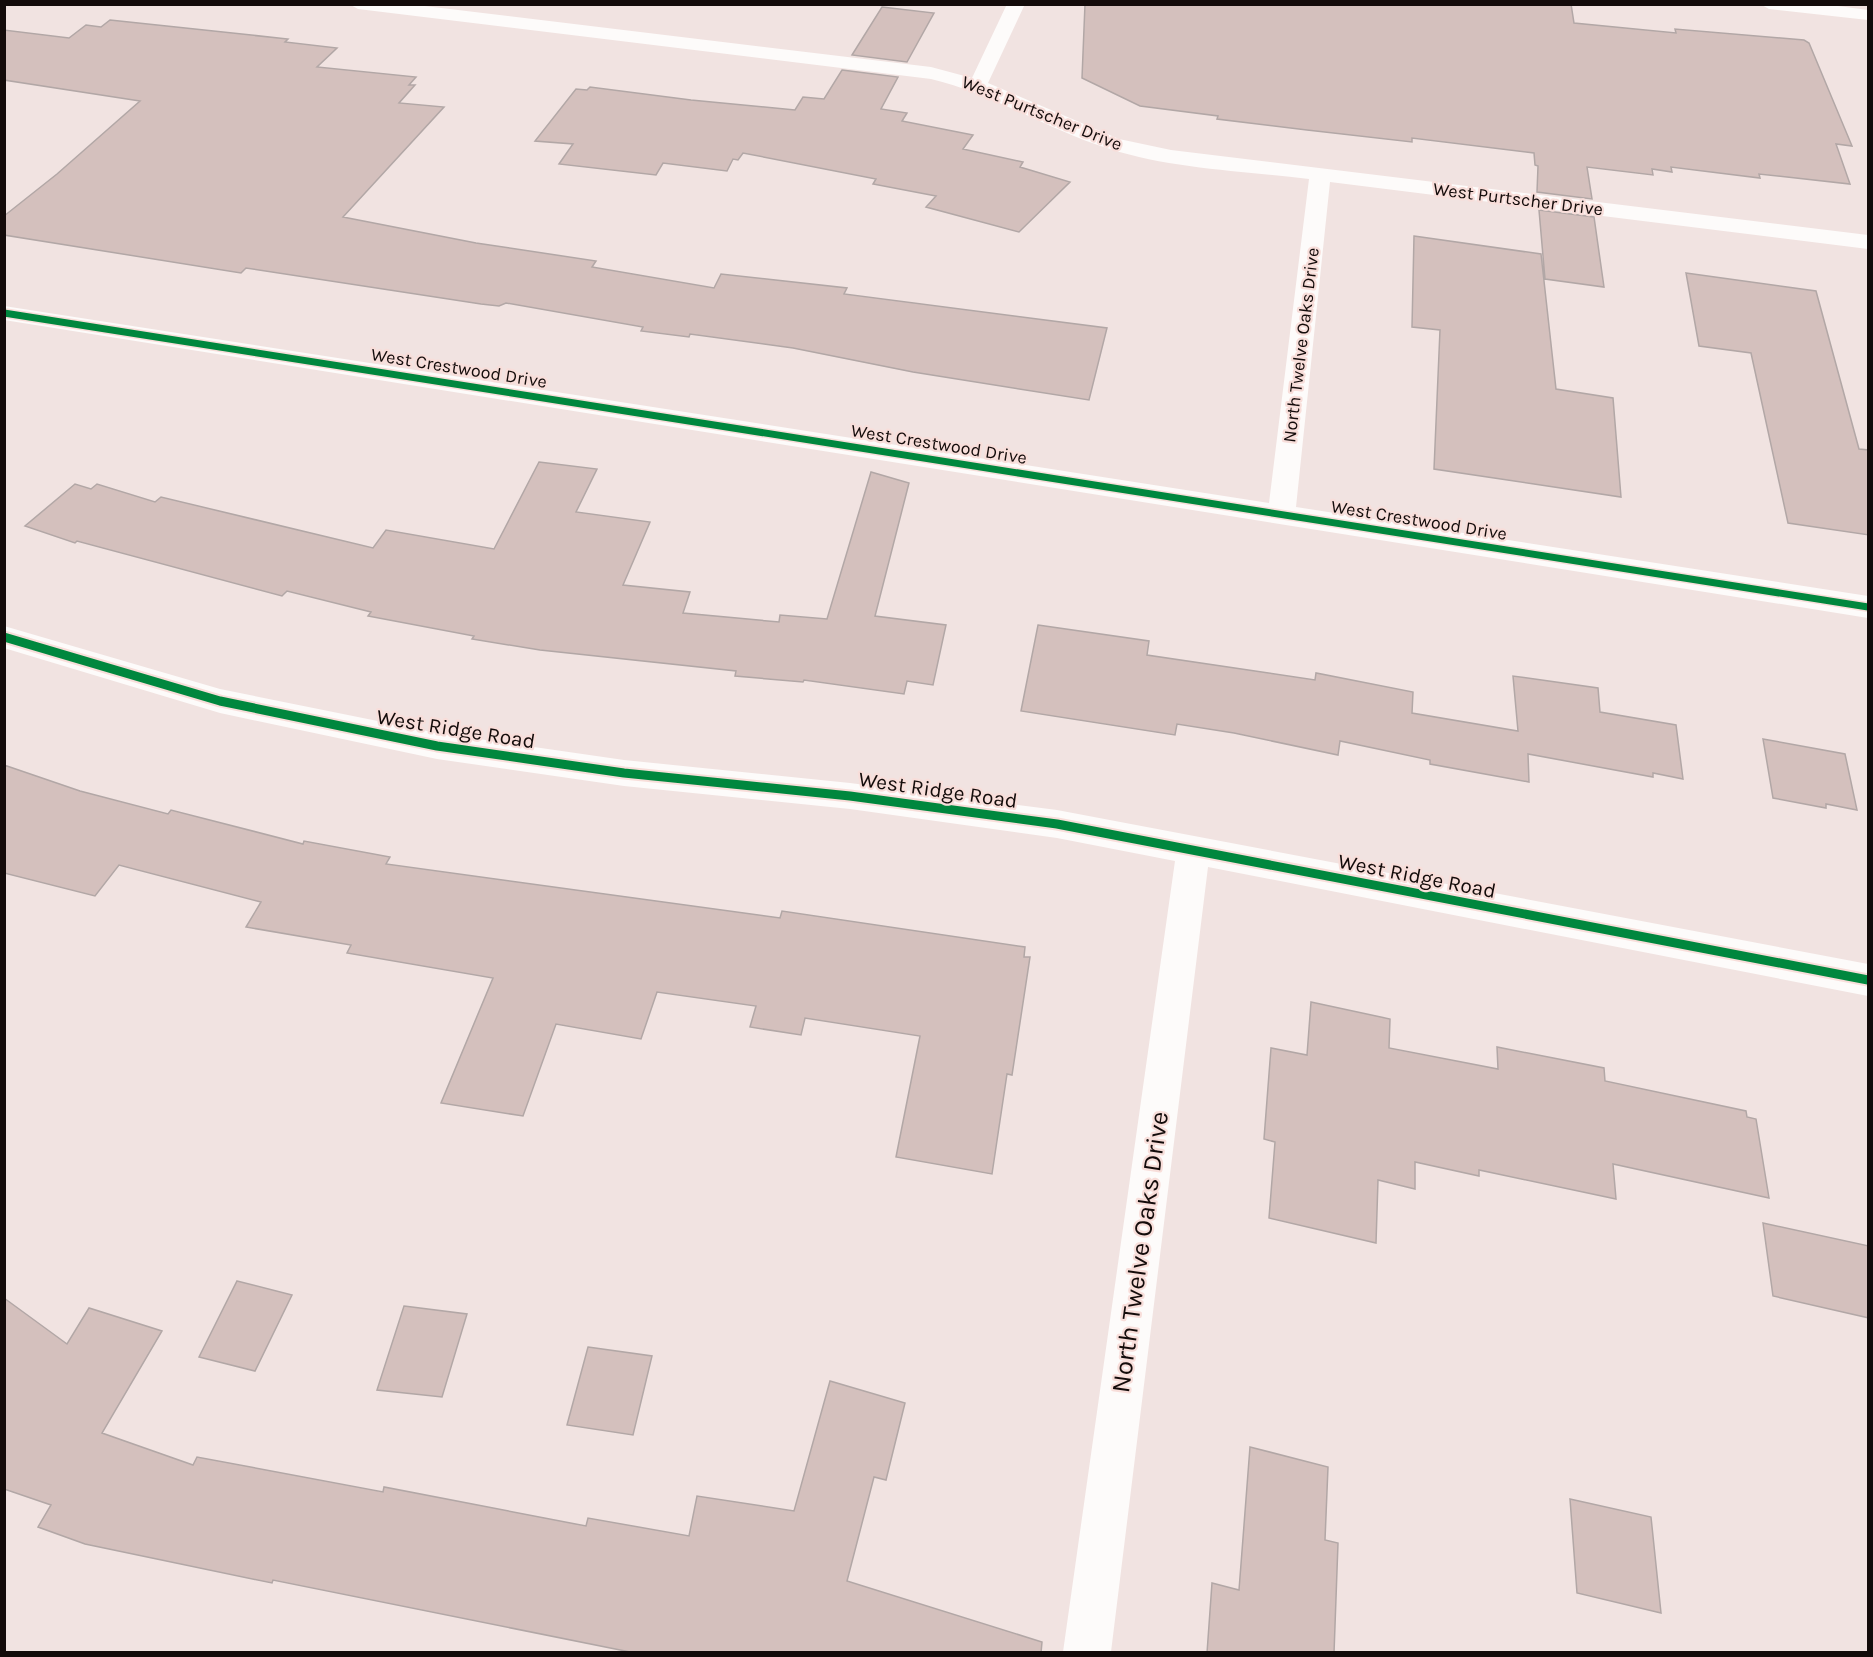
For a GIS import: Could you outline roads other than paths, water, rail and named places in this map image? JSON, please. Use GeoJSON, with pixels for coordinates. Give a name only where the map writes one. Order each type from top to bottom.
{"type":"FeatureCollection","features":[{"type":"Feature","properties":{"kind":"street","name":"West Purtscher Drive"},"geometry":{"type":"LineString","coordinates":[[358,4],[944,75],[1008,96],[1081,131],[1123,147],[1172,156],[1869,242]]}},
{"type":"Feature","properties":{"kind":"street"},"geometry":{"type":"LineString","coordinates":[[978,85],[1016,4]]}},
{"type":"Feature","properties":{"kind":"street"},"geometry":{"type":"LineString","coordinates":[[1769,4],[1869,15]]}},
{"type":"Feature","properties":{"kind":"street","name":"North Twelve Oaks Drive"},"geometry":{"type":"LineString","coordinates":[[1281,515],[1320,175]]}},
{"type":"Feature","properties":{"kind":"street","name":"West Crestwood Drive"},"geometry":{"type":"LineString","coordinates":[[4,313],[1869,607]]}},
{"type":"Feature","properties":{"kind":"street","name":"West Ridge Road"},"geometry":{"type":"LineString","coordinates":[[4,637],[220,701],[437,746],[624,773],[850,796],[1057,824],[1869,980]]}},
{"type":"Feature","properties":{"kind":"street","name":"North Twelve Oaks Drive"},"geometry":{"type":"LineString","coordinates":[[1087,1653],[1193,851]]}}]}
